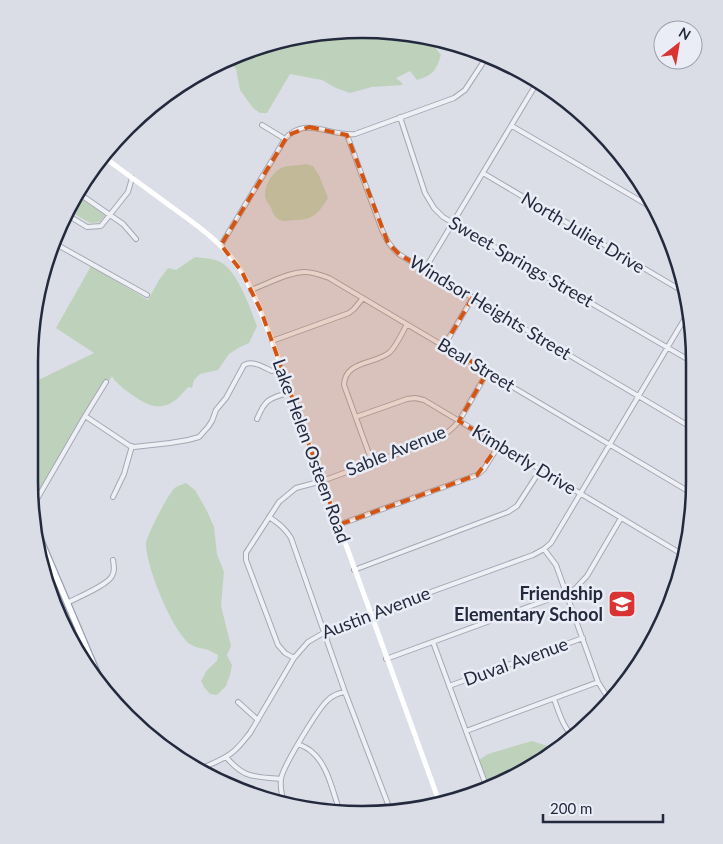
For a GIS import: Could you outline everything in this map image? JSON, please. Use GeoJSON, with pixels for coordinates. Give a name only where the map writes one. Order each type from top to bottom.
{"type":"FeatureCollection","features":[{"type":"Feature","properties":{"kind":"main road"},"geometry":{"type":"LineString","coordinates":[[45,552],[94,666]]}},
{"type":"Feature","properties":{"kind":"street"},"geometry":{"type":"LineString","coordinates":[[220,245],[285,139],[293,131],[309,127],[347,135],[355,134],[454,98],[465,90],[484,62]]}},
{"type":"Feature","properties":{"kind":"street"},"geometry":{"type":"LineString","coordinates":[[425,269],[534,87]]}},
{"type":"Feature","properties":{"kind":"street","name":"Sweet Springs Street"},"geometry":{"type":"LineString","coordinates":[[400,117],[425,193],[434,208],[443,217],[686,358]]}},
{"type":"Feature","properties":{"kind":"street"},"geometry":{"type":"LineString","coordinates":[[262,124],[285,139]]}},
{"type":"Feature","properties":{"kind":"street"},"geometry":{"type":"LineString","coordinates":[[512,126],[644,203]]}},
{"type":"Feature","properties":{"kind":"street","name":"Windsor Heights Street"},"geometry":{"type":"LineString","coordinates":[[347,135],[382,230],[388,243],[400,255],[686,424]]}},
{"type":"Feature","properties":{"kind":"street","name":"Lake Helen Osteen Road"},"geometry":{"type":"LineString","coordinates":[[108,160],[220,245],[242,272],[252,290],[437,797]]}},
{"type":"Feature","properties":{"kind":"street","name":"North Juliet Drive"},"geometry":{"type":"LineString","coordinates":[[483,173],[676,287]]}},
{"type":"Feature","properties":{"kind":"street"},"geometry":{"type":"LineString","coordinates":[[71,218],[88,227],[101,226],[128,192],[132,178]]}},
{"type":"Feature","properties":{"kind":"street"},"geometry":{"type":"LineString","coordinates":[[83,196],[123,224],[136,238]]}},
{"type":"Feature","properties":{"kind":"street"},"geometry":{"type":"LineString","coordinates":[[59,246],[147,294]]}},
{"type":"Feature","properties":{"kind":"street","name":"Beal Street"},"geometry":{"type":"LineString","coordinates":[[252,290],[293,274],[305,272],[316,273],[329,278],[686,490]]}},
{"type":"Feature","properties":{"kind":"street"},"geometry":{"type":"LineString","coordinates":[[444,346],[473,297]]}},
{"type":"Feature","properties":{"kind":"street"},"geometry":{"type":"LineString","coordinates":[[272,341],[349,314],[363,298]]}},
{"type":"Feature","properties":{"kind":"street","name":"Austin Avenue"},"geometry":{"type":"LineString","coordinates":[[206,766],[235,751],[250,733],[294,658],[308,642],[325,632],[370,614],[524,558],[544,549],[551,543],[683,321]]}},
{"type":"Feature","properties":{"kind":"street"},"geometry":{"type":"LineString","coordinates":[[372,462],[344,385],[345,380],[349,371],[356,366],[383,357],[391,350],[407,324]]}},
{"type":"Feature","properties":{"kind":"street"},"geometry":{"type":"LineString","coordinates":[[85,416],[132,446],[188,440],[199,437],[208,427],[216,410],[226,398],[244,365],[248,363],[256,364],[272,370],[281,367]]}},
{"type":"Feature","properties":{"kind":"street","name":"Sable Avenue"},"geometry":{"type":"LineString","coordinates":[[294,658],[285,653],[278,645],[246,560],[246,553],[278,502],[296,488],[322,481],[440,437],[453,428],[459,420],[488,371]]}},
{"type":"Feature","properties":{"kind":"street"},"geometry":{"type":"LineString","coordinates":[[38,497],[106,382]]}},
{"type":"Feature","properties":{"kind":"street"},"geometry":{"type":"LineString","coordinates":[[257,418],[267,400],[290,392]]}},
{"type":"Feature","properties":{"kind":"street","name":"Kimberly Drive"},"geometry":{"type":"LineString","coordinates":[[356,417],[407,399],[424,400],[678,552]]}},
{"type":"Feature","properties":{"kind":"street"},"geometry":{"type":"LineString","coordinates":[[338,525],[477,475],[484,469],[499,445]]}},
{"type":"Feature","properties":{"kind":"street"},"geometry":{"type":"LineString","coordinates":[[113,497],[124,474],[132,446]]}},
{"type":"Feature","properties":{"kind":"street"},"geometry":{"type":"LineString","coordinates":[[354,570],[508,512],[517,506],[541,469]]}},
{"type":"Feature","properties":{"kind":"street"},"geometry":{"type":"LineString","coordinates":[[269,517],[279,523],[291,538],[388,806]]}},
{"type":"Feature","properties":{"kind":"street"},"geometry":{"type":"LineString","coordinates":[[386,659],[575,589],[587,576],[621,518]]}},
{"type":"Feature","properties":{"kind":"street"},"geometry":{"type":"LineString","coordinates":[[544,549],[556,565],[598,682],[606,695]]}},
{"type":"Feature","properties":{"kind":"street"},"geometry":{"type":"LineString","coordinates":[[67,603],[111,579],[114,570],[114,560]]}},
{"type":"Feature","properties":{"kind":"street","name":"Duval Avenue"},"geometry":{"type":"LineString","coordinates":[[449,686],[583,638]]}},
{"type":"Feature","properties":{"kind":"street"},"geometry":{"type":"LineString","coordinates":[[433,642],[485,782]]}},
{"type":"Feature","properties":{"kind":"street"},"geometry":{"type":"LineString","coordinates":[[466,731],[598,682]]}},
{"type":"Feature","properties":{"kind":"street"},"geometry":{"type":"LineString","coordinates":[[282,796],[282,773],[298,744],[329,698],[338,693],[345,692]]}},
{"type":"Feature","properties":{"kind":"street"},"geometry":{"type":"LineString","coordinates":[[554,699],[569,732]]}},
{"type":"Feature","properties":{"kind":"street"},"geometry":{"type":"LineString","coordinates":[[238,702],[258,720]]}},
{"type":"Feature","properties":{"kind":"street"},"geometry":{"type":"LineString","coordinates":[[298,744],[311,750],[320,759],[338,806]]}},
{"type":"Feature","properties":{"kind":"street"},"geometry":{"type":"LineString","coordinates":[[226,757],[242,772],[250,776],[281,779]]}},
{"type":"Feature","properties":{"kind":"highlighted area"},"geometry":{"type":"Polygon","coordinates":[[[309,127],[347,135],[388,243],[400,255],[473,297],[444,346],[488,371],[459,421],[499,445],[477,475],[338,525],[261,311],[242,272],[221,245],[288,135],[309,127]]]}},
{"type":"Feature","properties":{"kind":"green space"},"geometry":{"type":"Polygon","coordinates":[[[340,38],[404,40],[434,46],[441,55],[433,72],[427,76],[417,80],[410,71],[396,78],[403,85],[372,87],[350,93],[322,80],[290,74],[267,113],[260,113],[253,108],[240,90],[236,69],[232,65],[257,55],[298,44],[340,38]]]}},
{"type":"Feature","properties":{"kind":"green space"},"geometry":{"type":"Polygon","coordinates":[[[306,164],[313,166],[319,175],[328,198],[322,208],[311,217],[301,220],[280,220],[274,215],[265,198],[268,182],[283,167],[306,164]]]}},
{"type":"Feature","properties":{"kind":"green space"},"geometry":{"type":"Polygon","coordinates":[[[81,198],[104,212],[105,216],[100,222],[90,223],[73,213],[81,198]]]}},
{"type":"Feature","properties":{"kind":"green space"},"geometry":{"type":"Polygon","coordinates":[[[195,257],[218,261],[225,265],[237,280],[247,299],[257,326],[249,343],[229,354],[218,370],[200,374],[194,380],[192,388],[188,387],[175,400],[164,406],[150,405],[124,389],[112,376],[109,381],[106,379],[38,493],[38,380],[94,353],[56,328],[91,266],[148,300],[168,268],[176,270],[195,257]]]}},
{"type":"Feature","properties":{"kind":"green space"},"geometry":{"type":"Polygon","coordinates":[[[186,483],[195,490],[214,527],[217,554],[224,572],[221,606],[231,646],[227,655],[232,665],[226,686],[217,695],[210,694],[201,681],[207,670],[217,661],[218,655],[190,644],[183,637],[161,597],[147,554],[147,540],[162,508],[174,489],[186,483]]]}},
{"type":"Feature","properties":{"kind":"green space"},"geometry":{"type":"Polygon","coordinates":[[[532,741],[549,747],[524,763],[487,781],[479,760],[488,754],[532,741]]]}},
{"type":"Feature","properties":{"kind":"place","name":"Friendship Elementary School"},"geometry":{"type":"Point","coordinates":[622,604]}}]}
